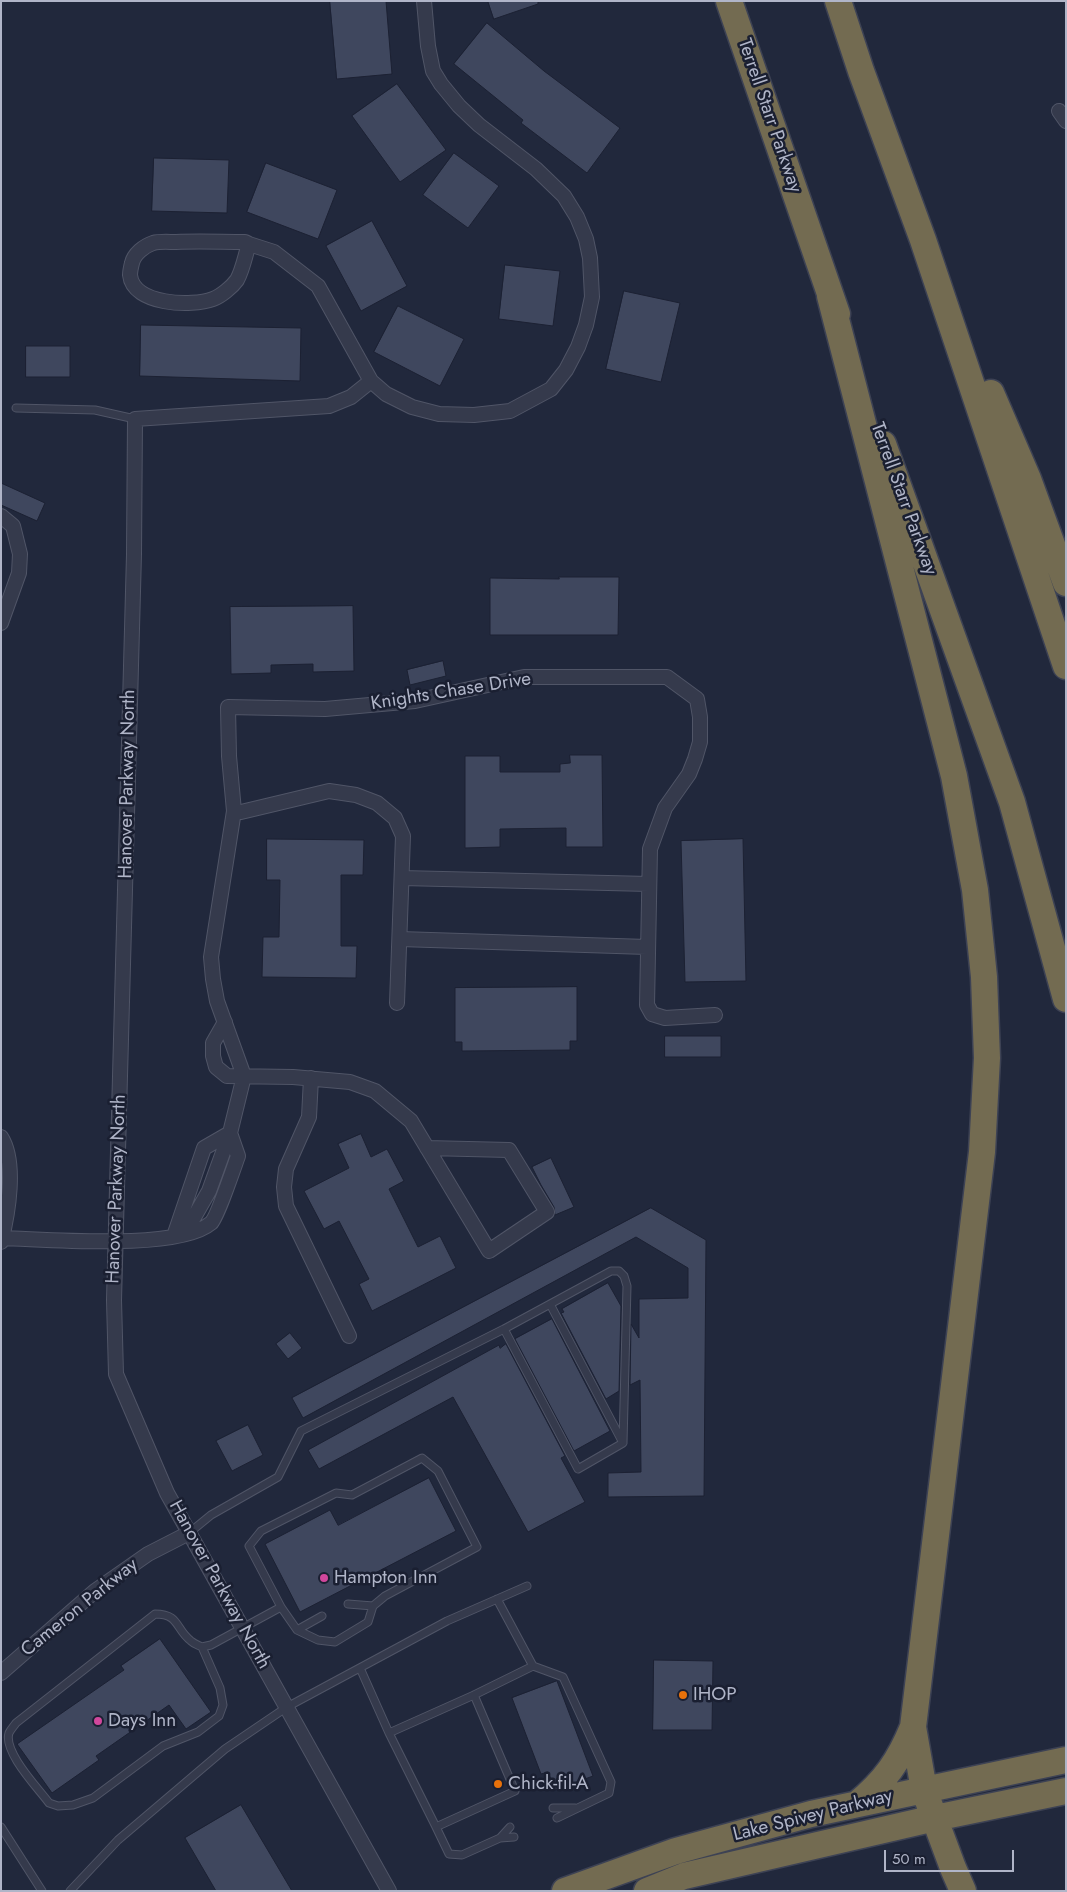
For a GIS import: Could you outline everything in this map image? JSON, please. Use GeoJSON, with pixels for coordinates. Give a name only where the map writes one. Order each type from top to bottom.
{"type":"FeatureCollection","features":[{"type":"Feature","properties":{"kind":"highway","name":"Terrell Starr Parkway"},"geometry":{"type":"LineString","coordinates":[[729,1],[830,296],[1012,802],[1066,999]]}},
{"type":"Feature","properties":{"kind":"highway"},"geometry":{"type":"LineString","coordinates":[[838,1],[861,71],[923,240],[1066,666]]}},
{"type":"Feature","properties":{"kind":"highway"},"geometry":{"type":"LineString","coordinates":[[923,240],[1028,479],[1066,583]]}},
{"type":"Feature","properties":{"kind":"highway"},"geometry":{"type":"LineString","coordinates":[[830,296],[954,776],[975,890],[984,977],[987,1058],[982,1152],[913,1727],[924,1790],[963,1891]]}},
{"type":"Feature","properties":{"kind":"highway"},"geometry":{"type":"LineString","coordinates":[[857,1804],[883,1781],[898,1759],[913,1727]]}},
{"type":"Feature","properties":{"kind":"highway","name":"Lake Spivey Parkway"},"geometry":{"type":"LineString","coordinates":[[564,1891],[676,1851],[811,1814],[1066,1760]]}},
{"type":"Feature","properties":{"kind":"highway","name":"Lake Spivey Parkway"},"geometry":{"type":"LineString","coordinates":[[647,1891],[684,1876],[934,1818],[1066,1790]]}},
{"type":"Feature","properties":{"kind":"street"},"geometry":{"type":"LineString","coordinates":[[248,244],[242,269],[236,281],[214,299],[196,303],[175,303],[149,298],[134,286],[130,275],[133,259],[144,247],[155,242],[202,241],[248,244],[274,252],[318,286],[371,381],[386,394],[412,407],[438,414],[474,415],[510,411],[551,389],[566,370],[578,347],[586,325],[592,297],[590,258],[586,239],[577,216],[564,196],[536,169],[472,119],[432,71],[424,1]]}},
{"type":"Feature","properties":{"kind":"street"},"geometry":{"type":"LineString","coordinates":[[135,419],[329,406],[351,397],[371,381]]}},
{"type":"Feature","properties":{"kind":"street","name":"Hanover Parkway North"},"geometry":{"type":"LineString","coordinates":[[135,419],[134,554],[114,1300],[116,1374],[167,1493],[389,1891]]}},
{"type":"Feature","properties":{"kind":"street"},"geometry":{"type":"LineString","coordinates":[[1,516],[13,526],[20,554],[19,573],[1,622]]}},
{"type":"Feature","properties":{"kind":"street","name":"Knights Chase Drive"},"geometry":{"type":"LineString","coordinates":[[244,1076],[217,1000],[213,979],[212,957],[234,811],[229,756],[228,707],[325,709],[416,701],[524,677],[667,677],[697,699],[700,717],[700,742],[689,774],[665,808],[650,849],[647,1005],[652,1014],[665,1018],[715,1016]]}},
{"type":"Feature","properties":{"kind":"street"},"geometry":{"type":"LineString","coordinates":[[234,811],[241,812],[329,791],[356,795],[377,804],[396,818],[403,836],[397,1003]]}},
{"type":"Feature","properties":{"kind":"street"},"geometry":{"type":"LineString","coordinates":[[402,878],[649,884]]}},
{"type":"Feature","properties":{"kind":"street"},"geometry":{"type":"LineString","coordinates":[[400,939],[647,947]]}},
{"type":"Feature","properties":{"kind":"street"},"geometry":{"type":"LineString","coordinates":[[225,1022],[213,1043],[216,1067],[227,1076],[311,1078],[350,1082],[374,1091],[411,1121],[488,1251],[547,1212],[509,1150],[427,1148]]}},
{"type":"Feature","properties":{"kind":"street"},"geometry":{"type":"LineString","coordinates":[[174,1236],[189,1226],[209,1191],[230,1133],[244,1076]]}},
{"type":"Feature","properties":{"kind":"street"},"geometry":{"type":"LineString","coordinates":[[311,1078],[309,1117],[286,1169],[284,1187],[286,1206],[349,1336]]}},
{"type":"Feature","properties":{"kind":"street"},"geometry":{"type":"LineString","coordinates":[[174,1236],[204,1148],[230,1133]]}},
{"type":"Feature","properties":{"kind":"street"},"geometry":{"type":"LineString","coordinates":[[1,1137],[6,1146],[10,1188],[2,1240],[116,1242],[174,1236],[199,1231],[212,1222],[238,1156],[230,1133]]}},
{"type":"Feature","properties":{"kind":"street"},"geometry":{"type":"LineString","coordinates":[[209,1191],[223,1196]]}},
{"type":"Feature","properties":{"kind":"street","name":"Cameron Parkway"},"geometry":{"type":"LineString","coordinates":[[1,1674],[95,1591],[148,1554],[189,1534]]}},
{"type":"Feature","properties":{"kind":"lane"},"geometry":{"type":"LineString","coordinates":[[16,408],[95,410],[135,419]]}},
{"type":"Feature","properties":{"kind":"lane"},"geometry":{"type":"LineString","coordinates":[[189,1534],[211,1514],[278,1478],[301,1431],[504,1329],[611,1272],[619,1271],[624,1276],[627,1286],[623,1443]]}},
{"type":"Feature","properties":{"kind":"lane"},"geometry":{"type":"LineString","coordinates":[[550,1304],[623,1443]]}},
{"type":"Feature","properties":{"kind":"lane"},"geometry":{"type":"LineString","coordinates":[[504,1329],[578,1468],[623,1443]]}},
{"type":"Feature","properties":{"kind":"lane"},"geometry":{"type":"LineString","coordinates":[[422,1458],[438,1471],[476,1547],[385,1596],[373,1606],[368,1622],[335,1642],[318,1640],[297,1630],[248,1546],[260,1531],[336,1493],[352,1495],[422,1458]]}},
{"type":"Feature","properties":{"kind":"lane"},"geometry":{"type":"LineString","coordinates":[[70,1891],[118,1840],[225,1749],[287,1707],[447,1621],[527,1586]]}},
{"type":"Feature","properties":{"kind":"lane"},"geometry":{"type":"LineString","coordinates":[[497,1599],[533,1666],[563,1677],[611,1782],[609,1793],[557,1818]]}},
{"type":"Feature","properties":{"kind":"lane"},"geometry":{"type":"LineString","coordinates":[[348,1604],[373,1606]]}},
{"type":"Feature","properties":{"kind":"lane"},"geometry":{"type":"LineString","coordinates":[[202,1647],[220,1688],[223,1705],[219,1716],[198,1732],[163,1746],[93,1798],[73,1805],[58,1806],[49,1803],[12,1754],[8,1744],[9,1732],[16,1723],[155,1614],[165,1614],[174,1619],[190,1641],[202,1647],[243,1629],[282,1607]]}},
{"type":"Feature","properties":{"kind":"lane"},"geometry":{"type":"LineString","coordinates":[[297,1630],[322,1616]]}},
{"type":"Feature","properties":{"kind":"lane"},"geometry":{"type":"LineString","coordinates":[[389,1733],[533,1666]]}},
{"type":"Feature","properties":{"kind":"lane"},"geometry":{"type":"LineString","coordinates":[[360,1668],[389,1733],[449,1854],[462,1855],[500,1838],[514,1837]]}},
{"type":"Feature","properties":{"kind":"lane"},"geometry":{"type":"LineString","coordinates":[[436,1827],[515,1792],[474,1695]]}},
{"type":"Feature","properties":{"kind":"lane"},"geometry":{"type":"LineString","coordinates":[[553,1808],[578,1808]]}},
{"type":"Feature","properties":{"kind":"lane"},"geometry":{"type":"LineString","coordinates":[[500,1838],[510,1826]]}},
{"type":"Feature","properties":{"kind":"lane"},"geometry":{"type":"LineString","coordinates":[[1,1827],[42,1891]]}},
{"type":"Feature","properties":{"kind":"lane"},"geometry":{"type":"LineString","coordinates":[[30,1891],[36,1884]]}},
{"type":"Feature","properties":{"kind":"building"},"geometry":{"type":"Polygon","coordinates":[[[330,1],[386,1],[392,74],[337,79],[330,1]]]}},
{"type":"Feature","properties":{"kind":"building"},"geometry":{"type":"Polygon","coordinates":[[[488,1],[538,1],[538,4],[494,19],[488,1]]]}},
{"type":"Feature","properties":{"kind":"building"},"geometry":{"type":"Polygon","coordinates":[[[487,23],[544,71],[620,128],[587,173],[521,123],[523,120],[454,64],[487,23]]]}},
{"type":"Feature","properties":{"kind":"building"},"geometry":{"type":"Polygon","coordinates":[[[397,84],[446,150],[400,182],[352,116],[397,84]]]}},
{"type":"Feature","properties":{"kind":"building"},"geometry":{"type":"Polygon","coordinates":[[[454,153],[499,186],[468,228],[423,195],[454,153]]]}},
{"type":"Feature","properties":{"kind":"building"},"geometry":{"type":"Polygon","coordinates":[[[154,158],[229,160],[227,213],[152,211],[154,158]]]}},
{"type":"Feature","properties":{"kind":"building"},"geometry":{"type":"Polygon","coordinates":[[[266,163],[337,190],[318,239],[247,212],[266,163]]]}},
{"type":"Feature","properties":{"kind":"building"},"geometry":{"type":"Polygon","coordinates":[[[372,221],[407,286],[361,311],[326,246],[372,221]]]}},
{"type":"Feature","properties":{"kind":"building"},"geometry":{"type":"Polygon","coordinates":[[[505,265],[560,271],[553,326],[499,319],[505,265]]]}},
{"type":"Feature","properties":{"kind":"building"},"geometry":{"type":"Polygon","coordinates":[[[624,291],[680,303],[661,382],[606,369],[624,291]]]}},
{"type":"Feature","properties":{"kind":"building"},"geometry":{"type":"Polygon","coordinates":[[[398,306],[464,339],[440,386],[374,352],[398,306]]]}},
{"type":"Feature","properties":{"kind":"building"},"geometry":{"type":"Polygon","coordinates":[[[141,325],[301,328],[300,381],[140,376],[141,325]]]}},
{"type":"Feature","properties":{"kind":"building"},"geometry":{"type":"Polygon","coordinates":[[[26,346],[70,346],[70,377],[26,377],[26,346]]]}},
{"type":"Feature","properties":{"kind":"building"},"geometry":{"type":"Polygon","coordinates":[[[1,483],[45,503],[37,521],[1,505],[1,483]]]}},
{"type":"Feature","properties":{"kind":"building"},"geometry":{"type":"Polygon","coordinates":[[[559,577],[619,577],[618,635],[490,635],[490,578],[559,579],[559,577]]]}},
{"type":"Feature","properties":{"kind":"building"},"geometry":{"type":"Polygon","coordinates":[[[353,606],[354,671],[313,672],[313,664],[271,665],[271,673],[231,674],[230,607],[353,606]]]}},
{"type":"Feature","properties":{"kind":"building"},"geometry":{"type":"Polygon","coordinates":[[[443,661],[446,676],[410,685],[407,670],[443,661]]]}},
{"type":"Feature","properties":{"kind":"building"},"geometry":{"type":"Polygon","coordinates":[[[570,755],[602,755],[603,847],[566,847],[566,828],[500,829],[500,847],[465,848],[465,756],[500,756],[500,772],[560,772],[560,764],[570,763],[570,755]]]}},
{"type":"Feature","properties":{"kind":"building"},"geometry":{"type":"Polygon","coordinates":[[[267,839],[364,840],[363,875],[341,875],[341,946],[357,946],[356,978],[262,977],[263,937],[279,937],[280,880],[267,880],[267,839]]]}},
{"type":"Feature","properties":{"kind":"building"},"geometry":{"type":"Polygon","coordinates":[[[743,839],[746,981],[685,982],[681,841],[743,839]]]}},
{"type":"Feature","properties":{"kind":"building"},"geometry":{"type":"Polygon","coordinates":[[[577,987],[577,1041],[570,1041],[570,1050],[462,1051],[462,1042],[455,1042],[455,988],[577,987]]]}},
{"type":"Feature","properties":{"kind":"building"},"geometry":{"type":"Polygon","coordinates":[[[665,1036],[721,1036],[721,1057],[665,1057],[665,1036]]]}},
{"type":"Feature","properties":{"kind":"building"},"geometry":{"type":"Polygon","coordinates":[[[361,1134],[371,1157],[387,1149],[404,1181],[389,1189],[418,1247],[440,1236],[456,1268],[372,1311],[359,1284],[369,1279],[339,1221],[324,1229],[304,1191],[349,1168],[338,1144],[361,1134]]]}},
{"type":"Feature","properties":{"kind":"building"},"geometry":{"type":"Polygon","coordinates":[[[551,1158],[574,1207],[555,1215],[554,1207],[532,1167],[551,1158]]]}},
{"type":"Feature","properties":{"kind":"building"},"geometry":{"type":"Polygon","coordinates":[[[651,1208],[706,1240],[704,1496],[608,1497],[608,1473],[641,1472],[640,1380],[630,1385],[631,1324],[639,1338],[639,1299],[688,1298],[688,1268],[636,1237],[303,1418],[292,1398],[651,1208]]]}},
{"type":"Feature","properties":{"kind":"building"},"geometry":{"type":"Polygon","coordinates":[[[608,1283],[621,1306],[619,1391],[606,1399],[561,1313],[564,1312],[562,1309],[608,1283]]]}},
{"type":"Feature","properties":{"kind":"building"},"geometry":{"type":"Polygon","coordinates":[[[552,1319],[610,1431],[574,1451],[515,1339],[552,1319]]]}},
{"type":"Feature","properties":{"kind":"building"},"geometry":{"type":"Polygon","coordinates":[[[290,1333],[302,1348],[288,1359],[276,1344],[290,1333]]]}},
{"type":"Feature","properties":{"kind":"building"},"geometry":{"type":"Polygon","coordinates":[[[506,1344],[565,1456],[561,1458],[585,1502],[528,1532],[453,1397],[319,1469],[308,1450],[499,1345],[500,1348],[506,1344]]]}},
{"type":"Feature","properties":{"kind":"building"},"geometry":{"type":"Polygon","coordinates":[[[248,1425],[263,1455],[232,1471],[216,1441],[248,1425]]]}},
{"type":"Feature","properties":{"kind":"building","name":"Hampton Inn"},"geometry":{"type":"Polygon","coordinates":[[[429,1478],[456,1531],[300,1612],[265,1544],[330,1510],[338,1525],[429,1478]]]}},
{"type":"Feature","properties":{"kind":"building","name":"Days Inn"},"geometry":{"type":"Polygon","coordinates":[[[160,1639],[211,1712],[186,1729],[169,1705],[96,1756],[99,1760],[52,1793],[17,1744],[124,1670],[121,1666],[160,1639]]]}},
{"type":"Feature","properties":{"kind":"building","name":"IHOP"},"geometry":{"type":"Polygon","coordinates":[[[654,1660],[713,1661],[712,1730],[653,1730],[654,1660]]]}},
{"type":"Feature","properties":{"kind":"building"},"geometry":{"type":"Polygon","coordinates":[[[557,1681],[593,1776],[555,1790],[548,1772],[541,1774],[512,1698],[557,1681]]]}},
{"type":"Feature","properties":{"kind":"building"},"geometry":{"type":"Polygon","coordinates":[[[241,1805],[292,1891],[216,1891],[185,1838],[241,1805]]]}},
{"type":"Feature","properties":{"kind":"place","name":"Hampton Inn"},"geometry":{"type":"Point","coordinates":[324,1578]}},
{"type":"Feature","properties":{"kind":"place","name":"IHOP"},"geometry":{"type":"Point","coordinates":[683,1695]}},
{"type":"Feature","properties":{"kind":"place","name":"Days Inn"},"geometry":{"type":"Point","coordinates":[98,1721]}},
{"type":"Feature","properties":{"kind":"place","name":"Chick-fil-A"},"geometry":{"type":"Point","coordinates":[498,1784]}}]}
